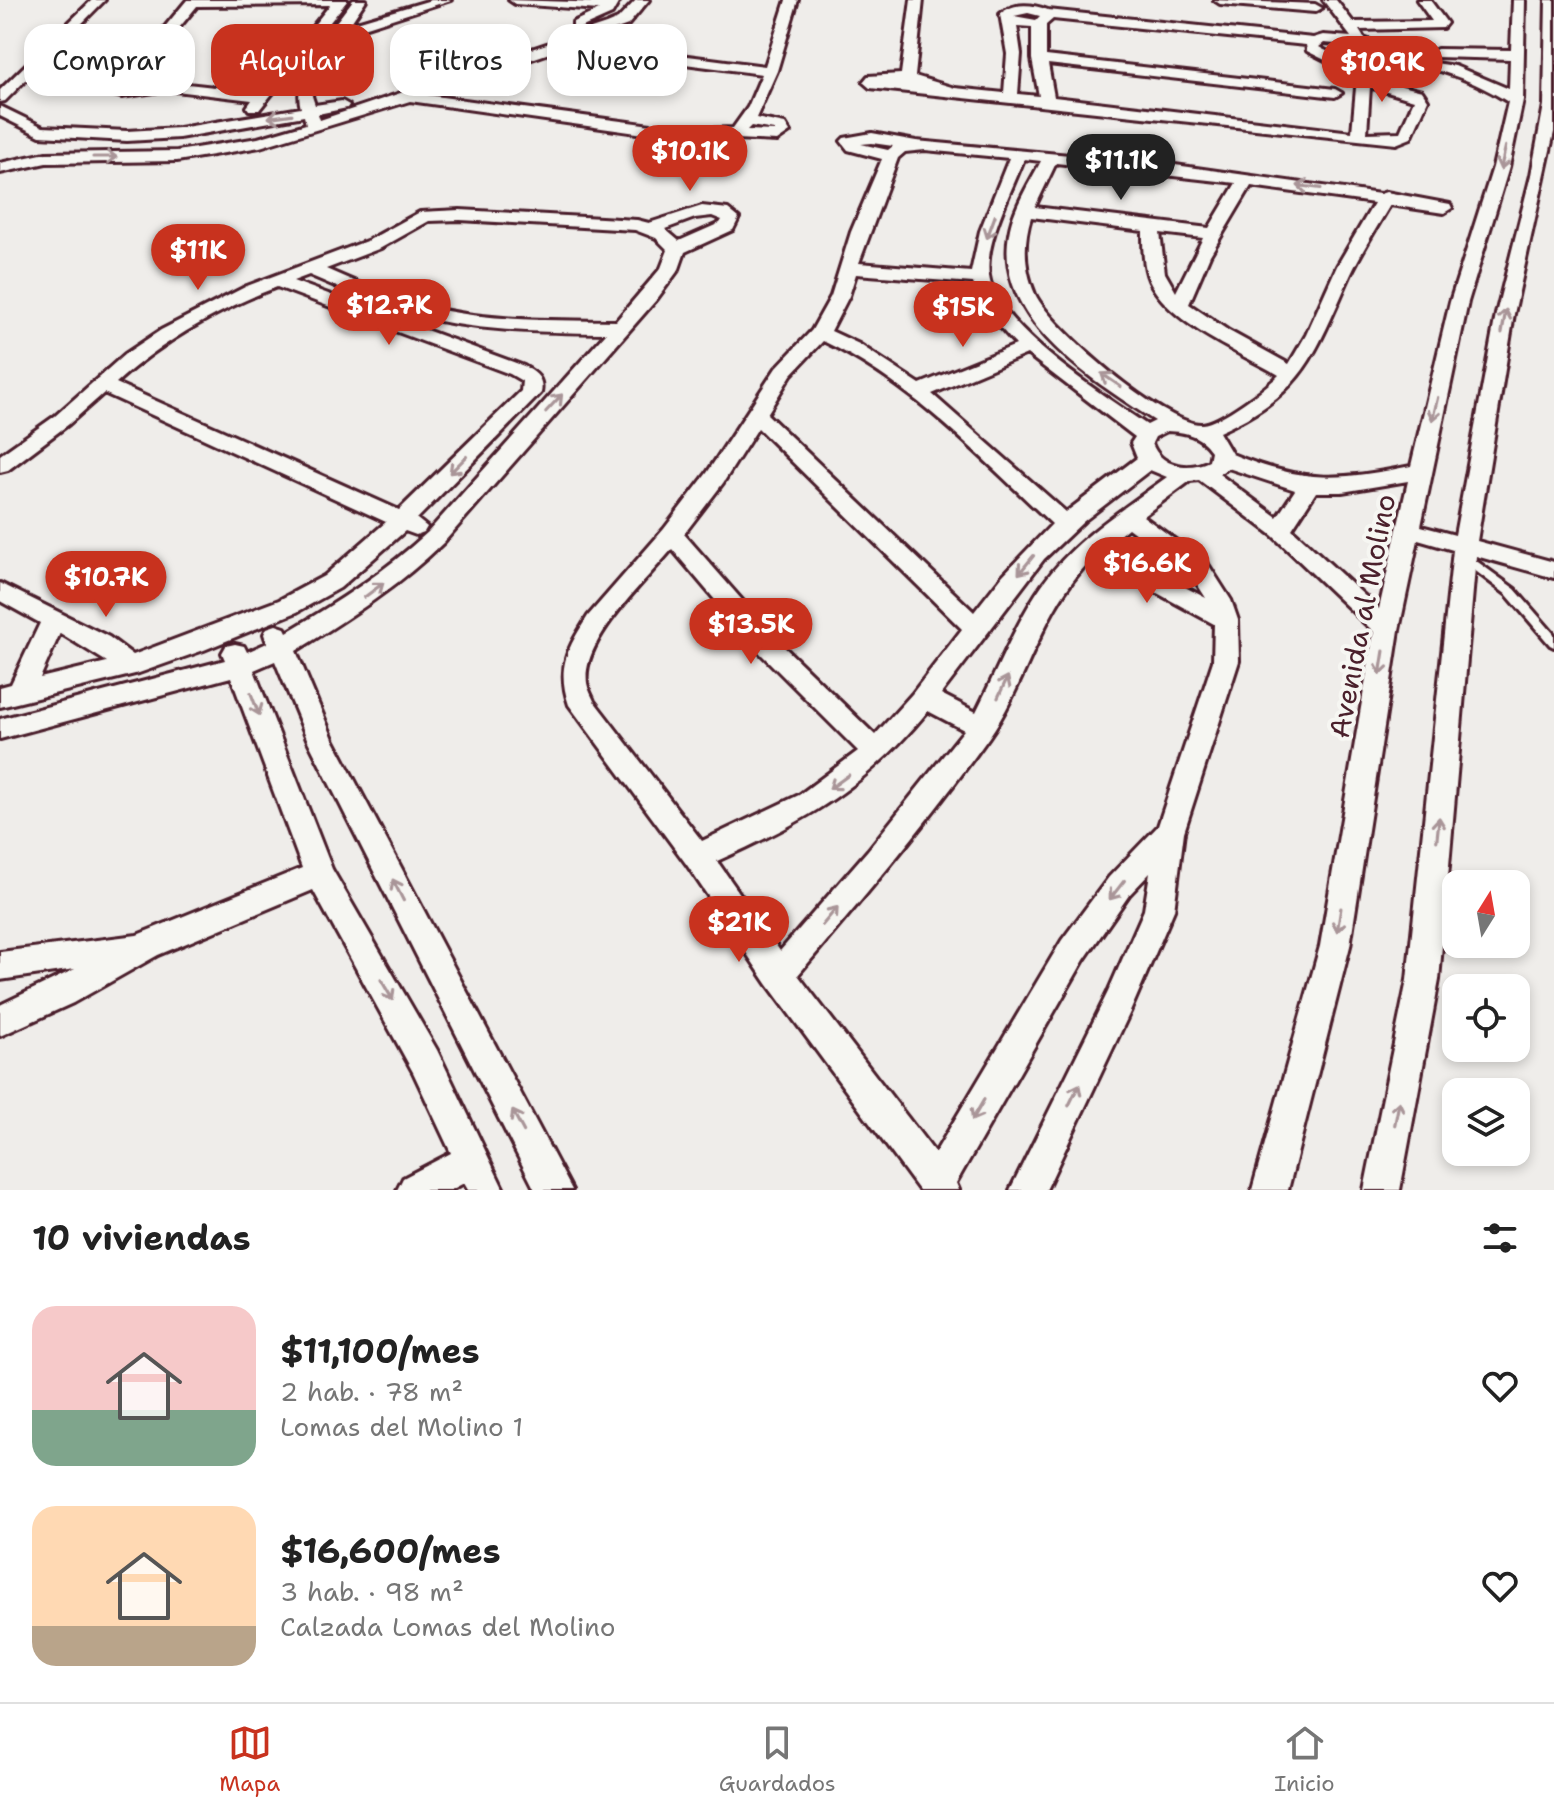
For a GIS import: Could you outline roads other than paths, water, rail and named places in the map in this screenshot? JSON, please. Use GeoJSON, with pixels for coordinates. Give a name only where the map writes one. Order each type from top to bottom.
{"type":"FeatureCollection","features":[{"type":"Feature","properties":{"kind":"street"},"geometry":{"type":"LineString","coordinates":[[0,98],[99,0]]}},
{"type":"Feature","properties":{"kind":"street"},"geometry":{"type":"LineString","coordinates":[[174,24],[193,1],[341,0],[335,24]]}},
{"type":"Feature","properties":{"kind":"street"},"geometry":{"type":"LineString","coordinates":[[336,24],[360,0]]}},
{"type":"Feature","properties":{"kind":"street"},"geometry":{"type":"LineString","coordinates":[[343,24],[445,0]]}},
{"type":"Feature","properties":{"kind":"street"},"geometry":{"type":"LineString","coordinates":[[515,0],[612,4]]}},
{"type":"Feature","properties":{"kind":"street"},"geometry":{"type":"LineString","coordinates":[[618,24],[643,0]]}},
{"type":"Feature","properties":{"kind":"street"},"geometry":{"type":"LineString","coordinates":[[724,134],[737,132],[747,121],[772,67],[792,0]]}},
{"type":"Feature","properties":{"kind":"street"},"geometry":{"type":"LineString","coordinates":[[908,78],[917,0]]}},
{"type":"Feature","properties":{"kind":"street"},"geometry":{"type":"LineString","coordinates":[[1220,0],[1277,22],[1337,60],[1519,54]]}},
{"type":"Feature","properties":{"kind":"street"},"geometry":{"type":"LineString","coordinates":[[1329,0],[1374,57]]}},
{"type":"Feature","properties":{"kind":"street"},"geometry":{"type":"LineString","coordinates":[[1348,26],[1438,25],[1438,17],[1423,0]]}},
{"type":"Feature","properties":{"kind":"street","name":"Avenida al Molino"},"geometry":{"type":"LineString","coordinates":[[1270,1190],[1335,946],[1387,630],[1459,302],[1501,167],[1516,100],[1519,0]]}},
{"type":"Feature","properties":{"kind":"street"},"geometry":{"type":"LineString","coordinates":[[1382,1190],[1423,980],[1465,551],[1505,314],[1539,175],[1551,105],[1552,0]]}},
{"type":"Feature","properties":{"kind":"street"},"geometry":{"type":"LineString","coordinates":[[554,3],[590,21]]}},
{"type":"Feature","properties":{"kind":"street"},"geometry":{"type":"LineString","coordinates":[[531,46],[590,21],[612,4]]}},
{"type":"Feature","properties":{"kind":"street"},"geometry":{"type":"LineString","coordinates":[[1010,97],[1014,76],[1008,12],[1277,22],[1320,18],[1362,42]]}},
{"type":"Feature","properties":{"kind":"street"},"geometry":{"type":"LineString","coordinates":[[1038,14],[1313,45]]}},
{"type":"Feature","properties":{"kind":"street"},"geometry":{"type":"LineString","coordinates":[[1038,14],[1039,59],[1047,101]]}},
{"type":"Feature","properties":{"kind":"street"},"geometry":{"type":"LineString","coordinates":[[1313,45],[1320,18]]}},
{"type":"Feature","properties":{"kind":"street"},"geometry":{"type":"LineString","coordinates":[[687,57],[772,67]]}},
{"type":"Feature","properties":{"kind":"street"},"geometry":{"type":"LineString","coordinates":[[1359,137],[1363,81],[1374,57]]}},
{"type":"Feature","properties":{"kind":"street"},"geometry":{"type":"LineString","coordinates":[[1417,57],[1481,77],[1516,100]]}},
{"type":"Feature","properties":{"kind":"street"},"geometry":{"type":"LineString","coordinates":[[1039,59],[1332,113],[1359,137],[1396,139],[1406,135],[1421,100],[1417,94],[1363,81]]}},
{"type":"Feature","properties":{"kind":"street"},"geometry":{"type":"LineString","coordinates":[[1332,113],[1337,60]]}},
{"type":"Feature","properties":{"kind":"street"},"geometry":{"type":"LineString","coordinates":[[950,91],[908,78],[873,79],[870,82],[875,85],[1047,101],[1332,113]]}},
{"type":"Feature","properties":{"kind":"street"},"geometry":{"type":"LineString","coordinates":[[195,89],[264,97]]}},
{"type":"Feature","properties":{"kind":"street"},"geometry":{"type":"LineString","coordinates":[[0,110],[40,131],[85,136],[179,133],[310,112],[390,91]]}},
{"type":"Feature","properties":{"kind":"street"},"geometry":{"type":"LineString","coordinates":[[305,96],[315,128]]}},
{"type":"Feature","properties":{"kind":"street"},"geometry":{"type":"LineString","coordinates":[[452,96],[459,103]]}},
{"type":"Feature","properties":{"kind":"street"},"geometry":{"type":"LineString","coordinates":[[239,123],[264,97]]}},
{"type":"Feature","properties":{"kind":"street"},"geometry":{"type":"LineString","coordinates":[[0,168],[29,160],[68,157],[177,156],[209,152],[315,128],[408,97],[502,109],[542,129],[561,132],[651,130],[773,136],[782,132],[780,127],[747,121]]}},
{"type":"Feature","properties":{"kind":"street"},"geometry":{"type":"LineString","coordinates":[[177,156],[179,133]]}},
{"type":"Feature","properties":{"kind":"street"},"geometry":{"type":"LineString","coordinates":[[68,157],[85,136]]}},
{"type":"Feature","properties":{"kind":"street"},"geometry":{"type":"LineString","coordinates":[[891,156],[854,147],[849,141],[872,138],[912,145],[1247,179],[1386,197],[1444,208]]}},
{"type":"Feature","properties":{"kind":"street"},"geometry":{"type":"LineString","coordinates":[[912,145],[900,148],[891,156],[860,232],[851,268],[820,333],[783,372],[715,478],[597,622],[581,647],[574,682],[582,705],[697,856],[779,975],[938,1187],[1073,950],[1119,886],[1170,832]]}},
{"type":"Feature","properties":{"kind":"street"},"geometry":{"type":"LineString","coordinates":[[1018,154],[987,239],[980,278],[995,310],[1027,347],[1145,434]]}},
{"type":"Feature","properties":{"kind":"street"},"geometry":{"type":"LineString","coordinates":[[1051,157],[1016,237],[1015,263],[1025,294],[1040,317],[1062,341],[1096,370],[1175,425]]}},
{"type":"Feature","properties":{"kind":"street"},"geometry":{"type":"LineString","coordinates":[[1179,305],[1213,234],[1247,179]]}},
{"type":"Feature","properties":{"kind":"street"},"geometry":{"type":"LineString","coordinates":[[1203,431],[1231,419],[1261,400],[1292,374],[1310,349],[1346,266],[1386,197]]}},
{"type":"Feature","properties":{"kind":"street"},"geometry":{"type":"LineString","coordinates":[[0,729],[241,665],[283,647],[360,600],[407,565],[436,537],[623,327],[670,269],[677,249],[727,226],[731,218],[711,210],[650,229]]}},
{"type":"Feature","properties":{"kind":"street"},"geometry":{"type":"LineString","coordinates":[[1025,211],[1213,234]]}},
{"type":"Feature","properties":{"kind":"street"},"geometry":{"type":"LineString","coordinates":[[0,465],[62,420],[132,358],[179,327],[276,281],[375,244],[415,220],[441,214],[616,223],[662,234],[677,249]]}},
{"type":"Feature","properties":{"kind":"street"},"geometry":{"type":"LineString","coordinates":[[1151,226],[1152,261],[1163,288],[1179,305],[1292,374]]}},
{"type":"Feature","properties":{"kind":"street"},"geometry":{"type":"LineString","coordinates":[[851,268],[980,278]]}},
{"type":"Feature","properties":{"kind":"street"},"geometry":{"type":"LineString","coordinates":[[311,269],[372,296],[438,315],[526,326],[623,327]]}},
{"type":"Feature","properties":{"kind":"street"},"geometry":{"type":"LineString","coordinates":[[10,695],[130,666],[266,616],[332,582],[373,549],[531,393],[533,384],[530,378],[276,281]]}},
{"type":"Feature","properties":{"kind":"street"},"geometry":{"type":"LineString","coordinates":[[820,333],[860,351],[916,393],[1065,524]]}},
{"type":"Feature","properties":{"kind":"street"},"geometry":{"type":"LineString","coordinates":[[916,393],[1027,347]]}},
{"type":"Feature","properties":{"kind":"street"},"geometry":{"type":"LineString","coordinates":[[101,384],[436,537]]}},
{"type":"Feature","properties":{"kind":"street"},"geometry":{"type":"LineString","coordinates":[[754,413],[825,477],[896,554],[975,627]]}},
{"type":"Feature","properties":{"kind":"street"},"geometry":{"type":"LineString","coordinates":[[779,975],[878,859],[981,727],[1049,593],[1062,575],[1126,515],[1204,468],[1219,444],[1203,431],[1175,425],[1163,425],[1145,434],[1141,442],[1142,451],[1149,460],[1165,469],[1204,468],[1262,476],[1308,487],[1347,486],[1421,471]]}},
{"type":"Feature","properties":{"kind":"street"},"geometry":{"type":"LineString","coordinates":[[697,856],[801,808],[843,780],[909,719],[975,627],[1036,553],[1065,524],[1149,460]]}},
{"type":"Feature","properties":{"kind":"street"},"geometry":{"type":"LineString","coordinates":[[1204,468],[1280,530],[1387,630]]}},
{"type":"Feature","properties":{"kind":"street"},"geometry":{"type":"LineString","coordinates":[[1280,530],[1308,487]]}},
{"type":"Feature","properties":{"kind":"street"},"geometry":{"type":"LineString","coordinates":[[1028,1190],[1119,1002],[1159,910],[1170,832],[1226,661],[1226,620],[1219,600],[1200,570],[1126,515]]}},
{"type":"Feature","properties":{"kind":"street"},"geometry":{"type":"LineString","coordinates":[[1409,530],[1465,551],[1554,570]]}},
{"type":"Feature","properties":{"kind":"street"},"geometry":{"type":"LineString","coordinates":[[672,534],[767,648],[818,702],[876,751]]}},
{"type":"Feature","properties":{"kind":"street"},"geometry":{"type":"LineString","coordinates":[[1090,547],[1226,620]]}},
{"type":"Feature","properties":{"kind":"street"},"geometry":{"type":"LineString","coordinates":[[0,591],[100,643],[130,666]]}},
{"type":"Feature","properties":{"kind":"street"},"geometry":{"type":"LineString","coordinates":[[266,616],[283,647],[321,741],[554,1190]]}},
{"type":"Feature","properties":{"kind":"street"},"geometry":{"type":"LineString","coordinates":[[10,695],[54,620]]}},
{"type":"Feature","properties":{"kind":"street"},"geometry":{"type":"LineString","coordinates":[[226,632],[319,874],[393,1000],[479,1175],[415,1190]]}},
{"type":"Feature","properties":{"kind":"street"},"geometry":{"type":"LineString","coordinates":[[925,697],[981,727]]}},
{"type":"Feature","properties":{"kind":"street"},"geometry":{"type":"LineString","coordinates":[[0,1021],[62,993],[147,945],[319,874]]}},
{"type":"Feature","properties":{"kind":"street"},"geometry":{"type":"LineString","coordinates":[[0,966],[147,945]]}},
{"type":"Feature","properties":{"kind":"lane"},"geometry":{"type":"LineString","coordinates":[[1465,551],[1511,592],[1554,642]]}}]}
